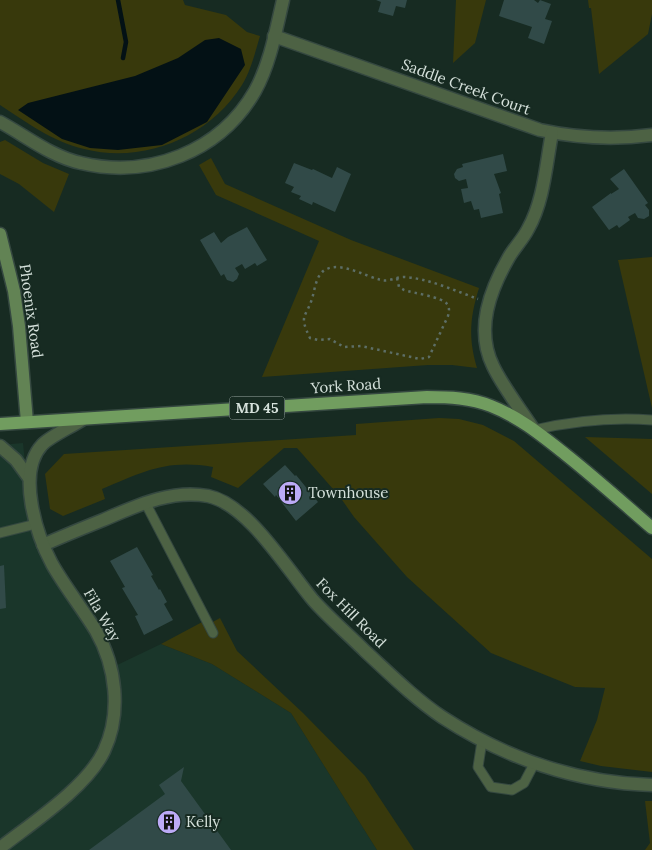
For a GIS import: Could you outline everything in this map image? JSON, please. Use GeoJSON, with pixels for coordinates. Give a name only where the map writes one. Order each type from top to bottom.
{"type":"FeatureCollection","features":[{"type":"Feature","properties":{"kind":"main road","name":"York Road"},"geometry":{"type":"LineString","coordinates":[[0,424],[437,397],[462,399],[489,406],[512,416],[534,430],[576,462],[652,528]]}},
{"type":"Feature","properties":{"kind":"street"},"geometry":{"type":"LineString","coordinates":[[0,122],[56,154],[80,163],[128,169],[156,165],[183,156],[206,143],[228,126],[242,110],[255,90],[262,74],[284,0]]}},
{"type":"Feature","properties":{"kind":"street","name":"Saddle Creek Court"},"geometry":{"type":"LineString","coordinates":[[274,36],[525,126],[552,133],[596,138],[652,135]]}},
{"type":"Feature","properties":{"kind":"street"},"geometry":{"type":"LineString","coordinates":[[534,430],[493,365],[486,344],[485,323],[489,303],[498,279],[509,257],[528,228],[538,206],[552,133]]}},
{"type":"Feature","properties":{"kind":"street","name":"Phoenix Road"},"geometry":{"type":"LineString","coordinates":[[0,234],[14,291],[19,326],[27,422]]}},
{"type":"Feature","properties":{"kind":"street","name":"Fila Way"},"geometry":{"type":"LineString","coordinates":[[2,848],[84,779],[104,752],[110,738],[114,720],[115,690],[108,658],[96,632],[52,564],[36,524],[30,495],[29,478],[34,457],[42,445],[83,419]]}},
{"type":"Feature","properties":{"kind":"street"},"geometry":{"type":"LineString","coordinates":[[0,446],[16,460],[29,478]]}},
{"type":"Feature","properties":{"kind":"street","name":"Fox Hill Road"},"geometry":{"type":"LineString","coordinates":[[43,545],[145,502],[175,495],[208,496],[223,501],[237,509],[253,524],[319,607],[410,692],[442,716],[482,741],[534,764],[589,777],[652,785]]}},
{"type":"Feature","properties":{"kind":"lane"},"geometry":{"type":"LineString","coordinates":[[534,430],[562,423],[595,420],[652,420]]}},
{"type":"Feature","properties":{"kind":"lane"},"geometry":{"type":"LineString","coordinates":[[145,502],[213,632]]}},
{"type":"Feature","properties":{"kind":"lane"},"geometry":{"type":"LineString","coordinates":[[0,533],[36,524]]}},
{"type":"Feature","properties":{"kind":"lane"},"geometry":{"type":"LineString","coordinates":[[482,741],[478,767],[491,786],[512,790],[524,783],[534,764]]}},
{"type":"Feature","properties":{"kind":"path"},"geometry":{"type":"LineString","coordinates":[[397,278],[399,287],[404,290],[441,300],[450,309],[429,357],[420,359],[361,346],[344,347],[330,339],[318,340],[310,338],[304,325],[305,313],[310,304],[318,278],[326,269],[340,265],[384,281],[397,278],[404,277],[419,280],[489,303]]}},
{"type":"Feature","properties":{"kind":"shaded area"},"geometry":{"type":"Polygon","coordinates":[[[0,0],[183,0],[185,5],[226,15],[247,32],[260,36],[242,85],[228,104],[212,119],[193,132],[173,142],[129,153],[106,153],[61,142],[0,105],[0,0]]]}},
{"type":"Feature","properties":{"kind":"shaded area"},"geometry":{"type":"Polygon","coordinates":[[[456,0],[486,0],[475,43],[453,63],[456,0]]]}},
{"type":"Feature","properties":{"kind":"shaded area"},"geometry":{"type":"Polygon","coordinates":[[[588,0],[652,0],[652,14],[648,34],[599,74],[591,8],[589,8],[588,0]]]}},
{"type":"Feature","properties":{"kind":"shaded area"},"geometry":{"type":"Polygon","coordinates":[[[219,38],[241,49],[245,65],[207,122],[162,145],[118,150],[90,148],[62,139],[18,110],[28,103],[135,76],[178,58],[205,40],[219,38]]]}},
{"type":"Feature","properties":{"kind":"shaded area"},"geometry":{"type":"Polygon","coordinates":[[[5,140],[43,163],[69,174],[54,212],[19,184],[0,174],[0,142],[5,140]]]}},
{"type":"Feature","properties":{"kind":"shaded area"},"geometry":{"type":"Polygon","coordinates":[[[211,158],[225,184],[351,240],[479,288],[471,328],[472,347],[477,368],[428,365],[262,377],[319,241],[216,195],[199,165],[211,158]]]}},
{"type":"Feature","properties":{"kind":"shaded area"},"geometry":{"type":"Polygon","coordinates":[[[652,257],[652,408],[618,260],[652,257]]]}},
{"type":"Feature","properties":{"kind":"shaded area"},"geometry":{"type":"Polygon","coordinates":[[[439,418],[459,419],[483,425],[514,441],[652,559],[652,772],[601,766],[580,761],[597,720],[605,688],[575,687],[491,653],[407,577],[297,448],[284,448],[238,488],[211,477],[213,467],[196,465],[168,466],[143,472],[102,489],[105,499],[63,516],[50,509],[45,474],[64,454],[356,435],[356,424],[439,418]]]}},
{"type":"Feature","properties":{"kind":"shaded area"},"geometry":{"type":"Polygon","coordinates":[[[585,437],[652,439],[652,494],[585,437]]]}},
{"type":"Feature","properties":{"kind":"shaded area"},"geometry":{"type":"Polygon","coordinates":[[[23,443],[27,483],[46,550],[113,667],[161,644],[212,664],[291,713],[377,850],[0,850],[0,445],[23,443]]]}},
{"type":"Feature","properties":{"kind":"shaded area"},"geometry":{"type":"Polygon","coordinates":[[[220,618],[237,651],[303,713],[365,776],[414,850],[377,850],[291,713],[212,664],[161,644],[206,620],[209,624],[220,618]]]}},
{"type":"Feature","properties":{"kind":"shaded area"},"geometry":{"type":"Polygon","coordinates":[[[645,801],[652,801],[652,850],[645,850],[650,843],[645,801]]]}},
{"type":"Feature","properties":{"kind":"building"},"geometry":{"type":"Polygon","coordinates":[[[376,0],[407,0],[405,8],[396,6],[393,16],[378,12],[381,2],[376,0]]]}},
{"type":"Feature","properties":{"kind":"building"},"geometry":{"type":"Polygon","coordinates":[[[504,0],[534,0],[538,3],[540,0],[551,4],[545,19],[552,21],[544,44],[528,38],[532,27],[499,16],[504,0]]]}},
{"type":"Feature","properties":{"kind":"building"},"geometry":{"type":"Polygon","coordinates":[[[503,154],[507,171],[494,174],[501,193],[499,194],[503,213],[481,218],[479,209],[474,210],[471,201],[464,203],[461,189],[468,188],[466,179],[459,181],[455,178],[454,174],[457,169],[463,167],[462,164],[503,154]]]}},
{"type":"Feature","properties":{"kind":"building"},"geometry":{"type":"Polygon","coordinates":[[[294,163],[332,178],[337,167],[351,174],[335,212],[313,202],[312,205],[299,199],[301,196],[291,192],[294,187],[285,183],[294,163]]]}},
{"type":"Feature","properties":{"kind":"building"},"geometry":{"type":"Polygon","coordinates":[[[624,169],[648,203],[645,205],[649,210],[649,216],[644,219],[638,218],[635,213],[628,217],[630,220],[619,228],[617,225],[609,230],[592,207],[619,189],[610,179],[624,169]]]}},
{"type":"Feature","properties":{"kind":"building"},"geometry":{"type":"Polygon","coordinates":[[[247,227],[267,260],[257,266],[255,263],[245,269],[242,264],[235,268],[239,274],[233,282],[227,280],[224,274],[221,276],[200,240],[214,232],[221,243],[247,227]]]}},
{"type":"Feature","properties":{"kind":"building","name":"Townhouse"},"geometry":{"type":"Polygon","coordinates":[[[285,465],[296,475],[318,502],[296,521],[276,495],[275,497],[263,484],[285,465]]]}},
{"type":"Feature","properties":{"kind":"building"},"geometry":{"type":"Polygon","coordinates":[[[137,547],[153,575],[151,576],[167,602],[164,604],[173,620],[144,635],[135,616],[138,615],[122,588],[125,587],[110,561],[137,547]]]}},
{"type":"Feature","properties":{"kind":"building"},"geometry":{"type":"Polygon","coordinates":[[[4,565],[6,608],[0,609],[0,566],[4,565]]]}},
{"type":"Feature","properties":{"kind":"building","name":"Kelly"},"geometry":{"type":"Polygon","coordinates":[[[184,767],[181,781],[231,850],[89,850],[165,794],[159,785],[184,767]]]}},
{"type":"Feature","properties":{"kind":"waterway"},"geometry":{"type":"LineString","coordinates":[[118,0],[126,42],[123,58]]}},
{"type":"Feature","properties":{"kind":"place","name":"Townhouse"},"geometry":{"type":"Point","coordinates":[290,493]}},
{"type":"Feature","properties":{"kind":"place","name":"Kelly"},"geometry":{"type":"Point","coordinates":[169,822]}}]}
